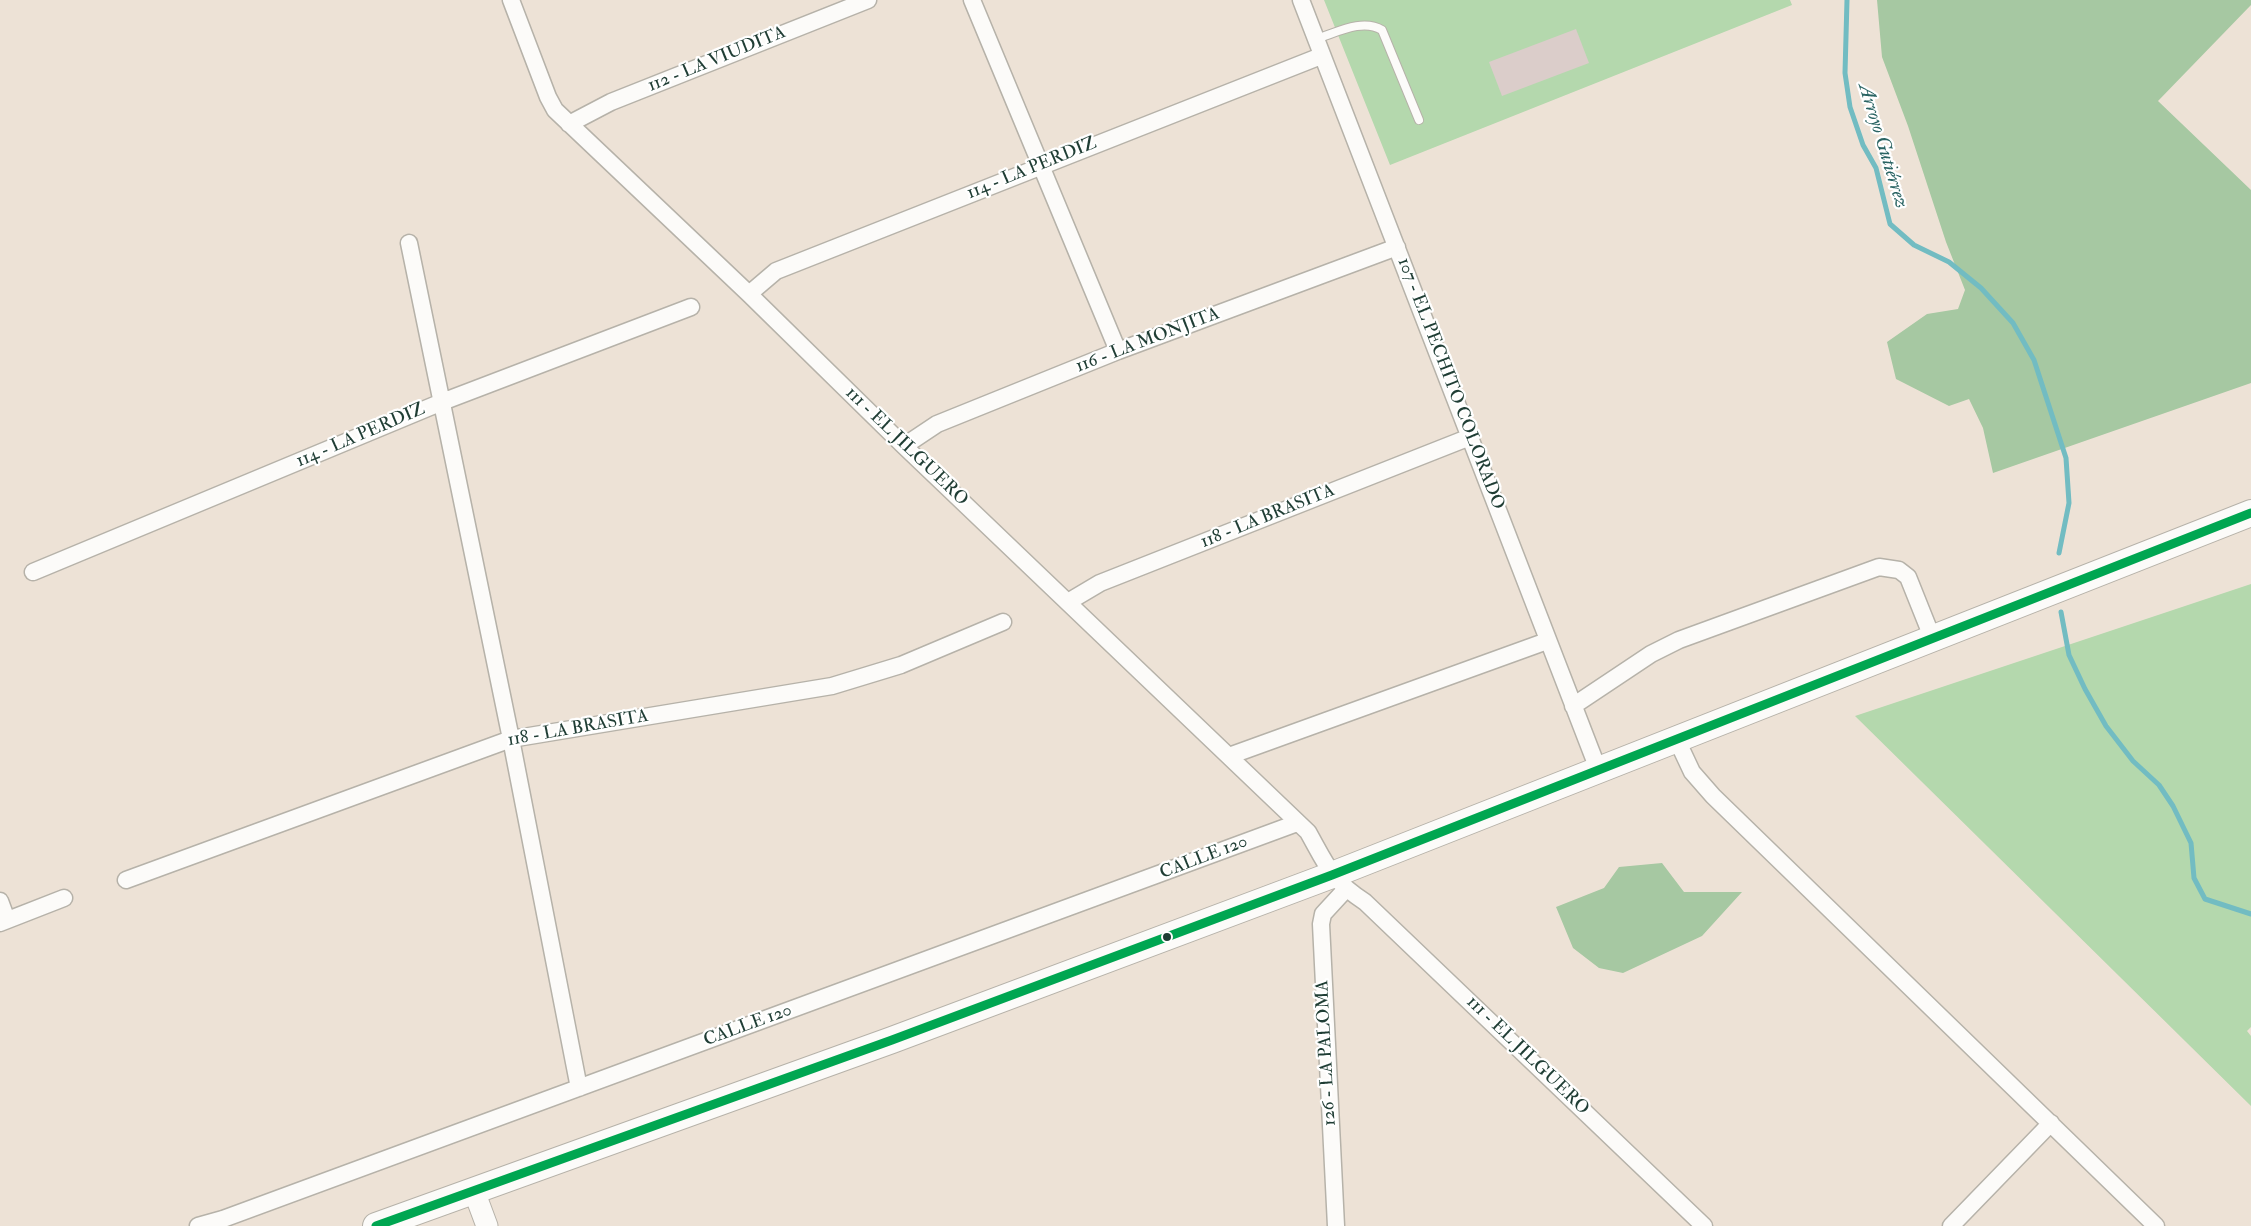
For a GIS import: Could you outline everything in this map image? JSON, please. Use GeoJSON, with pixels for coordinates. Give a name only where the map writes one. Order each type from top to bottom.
{"type":"FeatureCollection","features":[{"type":"Feature","properties":{"kind":"main road"},"geometry":{"type":"LineString","coordinates":[[376,1226],[1339,882],[1598,768],[2251,513]]}},
{"type":"Feature","properties":{"kind":"street","name":"111 - EL JILGUERO"},"geometry":{"type":"LineString","coordinates":[[511,0],[555,110],[1308,832],[1339,882],[1365,902],[1704,1226]]}},
{"type":"Feature","properties":{"kind":"street","name":"112 - LA VIUDITA"},"geometry":{"type":"LineString","coordinates":[[569,124],[611,102],[868,0]]}},
{"type":"Feature","properties":{"kind":"street"},"geometry":{"type":"LineString","coordinates":[[972,0],[1118,351]]}},
{"type":"Feature","properties":{"kind":"street","name":"107 - EL PECHITO COLORADO"},"geometry":{"type":"LineString","coordinates":[[1300,0],[1598,768]]}},
{"type":"Feature","properties":{"kind":"street","name":"114 - LA PERDIZ"},"geometry":{"type":"LineString","coordinates":[[749,294],[776,271],[1321,56]]}},
{"type":"Feature","properties":{"kind":"street"},"geometry":{"type":"LineString","coordinates":[[409,243],[511,739],[579,1088]]}},
{"type":"Feature","properties":{"kind":"street","name":"116 - LA MONJITA"},"geometry":{"type":"LineString","coordinates":[[904,446],[937,424],[1118,351],[1397,247]]}},
{"type":"Feature","properties":{"kind":"street","name":"114 - LA PERDIZ"},"geometry":{"type":"LineString","coordinates":[[33,572],[442,402],[691,307]]}},
{"type":"Feature","properties":{"kind":"street","name":"118 - LA BRASITA"},"geometry":{"type":"LineString","coordinates":[[1068,602],[1100,583],[1470,437]]}},
{"type":"Feature","properties":{"kind":"street"},"geometry":{"type":"LineString","coordinates":[[1573,706],[1651,654],[1679,640],[1879,567],[1899,570],[1908,577],[1932,637]]}},
{"type":"Feature","properties":{"kind":"street","name":"118 - LA BRASITA"},"geometry":{"type":"LineString","coordinates":[[126,880],[511,739],[832,686],[901,665],[1003,622]]}},
{"type":"Feature","properties":{"kind":"street"},"geometry":{"type":"LineString","coordinates":[[1229,756],[1547,641]]}},
{"type":"Feature","properties":{"kind":"street"},"geometry":{"type":"LineString","coordinates":[[1676,738],[1692,772],[1713,796],[2156,1226]]}},
{"type":"Feature","properties":{"kind":"street","name":"CALLE 120"},"geometry":{"type":"LineString","coordinates":[[198,1226],[223,1219],[1297,823]]}},
{"type":"Feature","properties":{"kind":"street","name":"126 - LA PALOMA"},"geometry":{"type":"LineString","coordinates":[[1336,1226],[1321,924],[1323,914],[1339,882]]}},
{"type":"Feature","properties":{"kind":"street"},"geometry":{"type":"LineString","coordinates":[[0,900],[3,922],[63,898]]}},
{"type":"Feature","properties":{"kind":"street"},"geometry":{"type":"LineString","coordinates":[[1951,1226],[2051,1123]]}},
{"type":"Feature","properties":{"kind":"street"},"geometry":{"type":"LineString","coordinates":[[474,1191],[487,1226]]}},
{"type":"Feature","properties":{"kind":"lane"},"geometry":{"type":"LineString","coordinates":[[1315,39],[1363,24],[1373,25],[1382,30],[1419,120]]}},
{"type":"Feature","properties":{"kind":"green space"},"geometry":{"type":"Polygon","coordinates":[[[1324,0],[1790,0],[1792,5],[1390,165],[1324,0]]]}},
{"type":"Feature","properties":{"kind":"green space"},"geometry":{"type":"Polygon","coordinates":[[[1877,0],[2251,0],[2251,5],[2158,101],[2251,190],[2251,383],[1993,473],[1983,428],[1969,399],[1949,406],[1896,379],[1887,342],[1927,314],[1958,309],[1965,290],[1882,57],[1877,0]]]}},
{"type":"Feature","properties":{"kind":"green space"},"geometry":{"type":"Polygon","coordinates":[[[2251,584],[2251,1027],[2247,1031],[2251,1036],[2251,1106],[1855,716],[2251,584]]]}},
{"type":"Feature","properties":{"kind":"green space"},"geometry":{"type":"Polygon","coordinates":[[[1662,863],[1684,892],[1742,892],[1702,936],[1623,973],[1599,968],[1573,948],[1556,907],[1604,888],[1619,867],[1662,863]]]}},
{"type":"Feature","properties":{"kind":"building"},"geometry":{"type":"Polygon","coordinates":[[[1576,29],[1589,63],[1502,96],[1489,62],[1576,29]]]}},
{"type":"Feature","properties":{"kind":"waterway","name":"Arroyo Gutiérrez"},"geometry":{"type":"LineString","coordinates":[[1847,0],[1845,73],[1850,107],[1863,145],[1876,168],[1890,224],[1914,245],[1949,262],[1981,288],[2013,323],[2034,360],[2066,458],[2069,503],[2059,553]]}},
{"type":"Feature","properties":{"kind":"waterway","name":"Arroyo Gutiérrez"},"geometry":{"type":"LineString","coordinates":[[2061,612],[2069,655],[2106,726],[2133,761],[2159,785],[2173,806],[2191,843],[2194,878],[2205,899],[2251,914]]}},
{"type":"Feature","properties":{"kind":"transit line"},"geometry":{"type":"LineString","coordinates":[[376,1226],[892,1040],[1332,875],[2251,513]]}}]}
